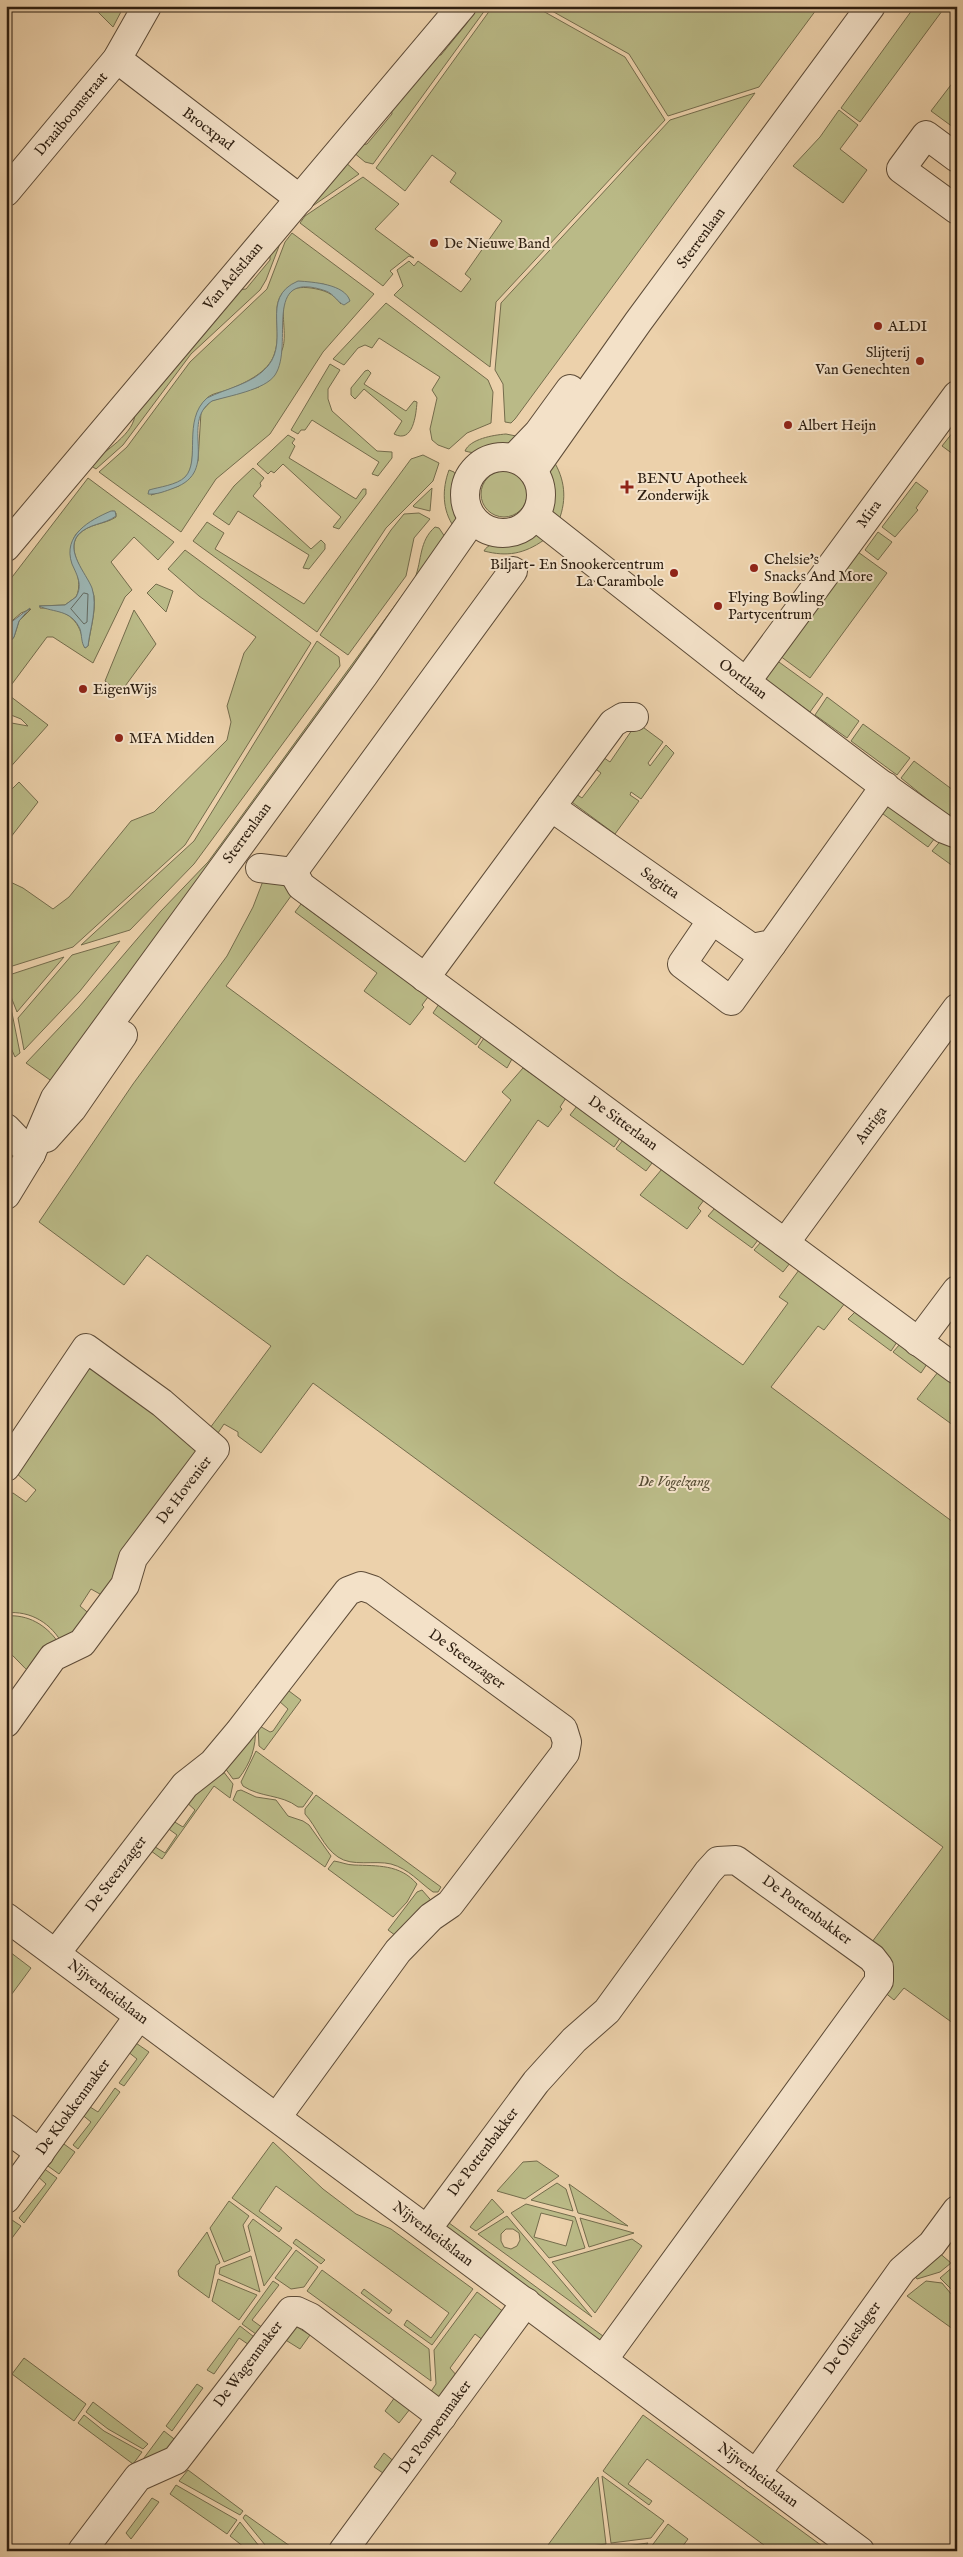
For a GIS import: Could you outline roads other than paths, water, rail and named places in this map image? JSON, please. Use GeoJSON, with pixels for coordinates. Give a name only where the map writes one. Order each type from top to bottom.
{"type":"FeatureCollection","features":[{"type":"Feature","properties":{"kind":"street","name":"Draaiboomstraat"},"geometry":{"type":"LineString","coordinates":[[6,192],[117,59],[147,6]]}},
{"type":"Feature","properties":{"kind":"street","name":"Van Aelstlaan"},"geometry":{"type":"LineString","coordinates":[[6,547],[462,6]]}},
{"type":"Feature","properties":{"kind":"street","name":"Sterrenlaan"},"geometry":{"type":"LineString","coordinates":[[523,464],[538,433],[855,6]]}},
{"type":"Feature","properties":{"kind":"street","name":"Sterrenlaan"},"geometry":{"type":"LineString","coordinates":[[523,464],[638,322],[871,6]]}},
{"type":"Feature","properties":{"kind":"street","name":"Brocxpad"},"geometry":{"type":"LineString","coordinates":[[117,59],[300,199]]}},
{"type":"Feature","properties":{"kind":"street"},"geometry":{"type":"LineString","coordinates":[[957,158],[926,135],[901,169],[957,210]]}},
{"type":"Feature","properties":{"kind":"street","name":"Mira"},"geometry":{"type":"LineString","coordinates":[[746,682],[957,395]]}},
{"type":"Feature","properties":{"kind":"street"},"geometry":{"type":"LineString","coordinates":[[491,458],[523,464],[539,481],[542,493],[536,516],[520,530],[498,533],[481,524],[465,498],[466,485],[472,472],[491,458]]}},
{"type":"Feature","properties":{"kind":"street","name":"Oortlaan"},"geometry":{"type":"LineString","coordinates":[[536,516],[746,682],[944,829],[957,834]]}},
{"type":"Feature","properties":{"kind":"street","name":"Sterrenlaan"},"geometry":{"type":"LineString","coordinates":[[6,1195],[19,1149],[55,1098],[364,675],[481,524]]}},
{"type":"Feature","properties":{"kind":"street"},"geometry":{"type":"LineString","coordinates":[[293,872],[513,571]]}},
{"type":"Feature","properties":{"kind":"street"},"geometry":{"type":"LineString","coordinates":[[426,978],[613,723],[622,717],[634,717]]}},
{"type":"Feature","properties":{"kind":"street"},"geometry":{"type":"LineString","coordinates":[[712,920],[682,964],[731,1001],[885,786]]}},
{"type":"Feature","properties":{"kind":"street","name":"Sagitta"},"geometry":{"type":"LineString","coordinates":[[551,807],[752,948],[772,944]]}},
{"type":"Feature","properties":{"kind":"street","name":"Sterrenlaan"},"geometry":{"type":"LineString","coordinates":[[260,868],[293,872]]}},
{"type":"Feature","properties":{"kind":"street","name":"De Sitterlaan"},"geometry":{"type":"LineString","coordinates":[[293,872],[301,886],[957,1370]]}},
{"type":"Feature","properties":{"kind":"street","name":"Auriga"},"geometry":{"type":"LineString","coordinates":[[785,1243],[957,1008]]}},
{"type":"Feature","properties":{"kind":"street"},"geometry":{"type":"LineString","coordinates":[[6,1128],[19,1149]]}},
{"type":"Feature","properties":{"kind":"street"},"geometry":{"type":"LineString","coordinates":[[918,1342],[957,1290]]}},
{"type":"Feature","properties":{"kind":"street","name":"De Hovenier"},"geometry":{"type":"LineString","coordinates":[[6,1467],[86,1348],[162,1403],[215,1449],[133,1558],[125,1586],[82,1643],[53,1657],[6,1723]]}},
{"type":"Feature","properties":{"kind":"street","name":"De Steenzager"},"geometry":{"type":"LineString","coordinates":[[56,1954],[184,1785],[213,1763],[348,1592],[361,1586],[373,1590],[564,1729],[567,1742],[564,1753],[450,1904],[431,1917],[398,1951],[276,2117]]}},
{"type":"Feature","properties":{"kind":"street","name":"De Pottenbakker"},"geometry":{"type":"LineString","coordinates":[[427,2229],[536,2082],[574,2040],[606,2011],[718,1861],[736,1860],[840,1934],[872,1958],[879,1967],[879,1981],[603,2360]]}},
{"type":"Feature","properties":{"kind":"street","name":"Nijverheidslaan"},"geometry":{"type":"LineString","coordinates":[[6,1916],[860,2551]]}},
{"type":"Feature","properties":{"kind":"street","name":"De Klokkenmaker"},"geometry":{"type":"LineString","coordinates":[[6,2199],[140,2016]]}},
{"type":"Feature","properties":{"kind":"street"},"geometry":{"type":"LineString","coordinates":[[6,2128],[40,2153]]}},
{"type":"Feature","properties":{"kind":"street","name":"De Olieslager"},"geometry":{"type":"LineString","coordinates":[[756,2474],[902,2270],[932,2244],[957,2210]]}},
{"type":"Feature","properties":{"kind":"street","name":"De Pompenmaker"},"geometry":{"type":"LineString","coordinates":[[343,2551],[526,2302]]}},
{"type":"Feature","properties":{"kind":"street","name":"De Wagenmaker"},"geometry":{"type":"LineString","coordinates":[[82,2551],[138,2477],[176,2460],[291,2311],[298,2311],[310,2317],[442,2417]]}},
{"type":"Feature","properties":{"kind":"water"},"geometry":{"type":"Polygon","coordinates":[[[298,281],[320,283],[335,287],[347,295],[350,301],[344,305],[326,291],[306,287],[293,290],[286,300],[283,313],[280,362],[275,375],[263,385],[212,401],[203,410],[199,421],[198,459],[195,470],[188,480],[174,488],[148,494],[149,490],[182,480],[190,470],[195,417],[207,398],[255,377],[268,366],[274,355],[277,343],[277,308],[280,298],[286,288],[298,281]]]}},
{"type":"Feature","properties":{"kind":"water"},"geometry":{"type":"Polygon","coordinates":[[[111,511],[115,511],[116,516],[82,531],[75,541],[75,555],[94,595],[93,617],[88,646],[85,648],[80,629],[72,618],[39,606],[65,605],[76,597],[79,584],[70,554],[74,537],[87,524],[111,511]]]}},
{"type":"Feature","properties":{"kind":"water"},"geometry":{"type":"Polygon","coordinates":[[[30,608],[19,621],[14,637],[6,647],[6,626],[30,608]]]}},
{"type":"Feature","properties":{"kind":"place","name":"De Nieuwe Band"},"geometry":{"type":"Point","coordinates":[434,243]}},
{"type":"Feature","properties":{"kind":"place","name":"ALDI"},"geometry":{"type":"Point","coordinates":[878,326]}},
{"type":"Feature","properties":{"kind":"place","name":"Slijterij Van Genechten"},"geometry":{"type":"Point","coordinates":[920,361]}},
{"type":"Feature","properties":{"kind":"place","name":"Albert Heijn"},"geometry":{"type":"Point","coordinates":[788,425]}},
{"type":"Feature","properties":{"kind":"place","name":"BENU Apotheek Zonderwijk"},"geometry":{"type":"Point","coordinates":[627,487]}},
{"type":"Feature","properties":{"kind":"place","name":"Chelsie's Snacks And More"},"geometry":{"type":"Point","coordinates":[754,568]}},
{"type":"Feature","properties":{"kind":"place","name":"Biljart- En Snookercentrum La Carambole"},"geometry":{"type":"Point","coordinates":[674,573]}},
{"type":"Feature","properties":{"kind":"place","name":"Flying Bowling Partycentrum"},"geometry":{"type":"Point","coordinates":[718,606]}},
{"type":"Feature","properties":{"kind":"place","name":"EigenWijs"},"geometry":{"type":"Point","coordinates":[83,689]}},
{"type":"Feature","properties":{"kind":"place","name":"MFA Midden"},"geometry":{"type":"Point","coordinates":[119,738]}},
{"type":"Feature","properties":{"kind":"park label","name":"De Vogelzang"},"geometry":{"type":"Point","coordinates":[674,1481]}}]}
